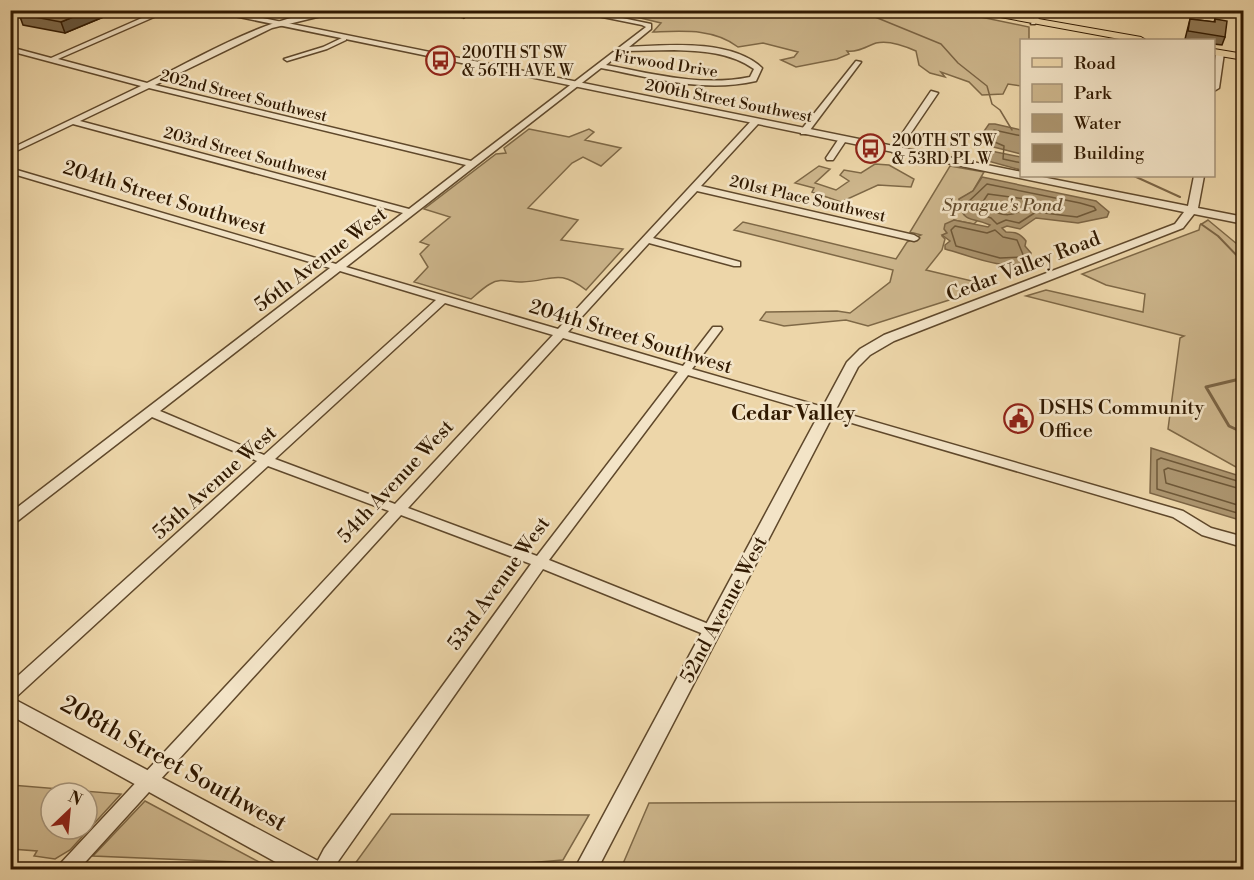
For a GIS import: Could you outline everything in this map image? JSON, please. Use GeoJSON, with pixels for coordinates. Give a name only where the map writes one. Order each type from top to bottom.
{"type":"FeatureCollection","features":[{"type":"Feature","properties":{"kind":"main road"},"geometry":{"type":"LineString","coordinates":[[967,10],[1135,39]]}},
{"type":"Feature","properties":{"kind":"main road"},"geometry":{"type":"LineString","coordinates":[[1217,53],[1244,57]]}},
{"type":"Feature","properties":{"kind":"street"},"geometry":{"type":"LineString","coordinates":[[51,60],[167,10]]}},
{"type":"Feature","properties":{"kind":"street","name":"200th Street Southwest"},"geometry":{"type":"LineString","coordinates":[[209,10],[275,25],[296,24],[344,39],[1020,176]]}},
{"type":"Feature","properties":{"kind":"street"},"geometry":{"type":"LineString","coordinates":[[296,24],[343,10]]}},
{"type":"Feature","properties":{"kind":"street","name":"56th Avenue West"},"geometry":{"type":"LineString","coordinates":[[10,520],[649,28],[649,25],[572,10]]}},
{"type":"Feature","properties":{"kind":"street"},"geometry":{"type":"LineString","coordinates":[[1033,23],[1041,10]]}},
{"type":"Feature","properties":{"kind":"street"},"geometry":{"type":"LineString","coordinates":[[10,152],[275,25]]}},
{"type":"Feature","properties":{"kind":"street"},"geometry":{"type":"LineString","coordinates":[[286,59],[325,48],[344,39]]}},
{"type":"Feature","properties":{"kind":"street","name":"Firwood Drive"},"geometry":{"type":"LineString","coordinates":[[601,66],[710,86],[735,85],[753,80],[758,68],[753,62],[698,48],[622,49]]}},
{"type":"Feature","properties":{"kind":"street","name":"202nd Street Southwest"},"geometry":{"type":"LineString","coordinates":[[10,49],[147,85],[472,164]]}},
{"type":"Feature","properties":{"kind":"street"},"geometry":{"type":"LineString","coordinates":[[1215,76],[1217,53]]}},
{"type":"Feature","properties":{"kind":"street"},"geometry":{"type":"LineString","coordinates":[[804,132],[858,62]]}},
{"type":"Feature","properties":{"kind":"street"},"geometry":{"type":"LineString","coordinates":[[895,150],[934,93]]}},
{"type":"Feature","properties":{"kind":"street","name":"203rd Street Southwest"},"geometry":{"type":"LineString","coordinates":[[74,122],[411,212]]}},
{"type":"Feature","properties":{"kind":"street","name":"54th Avenue West"},"geometry":{"type":"LineString","coordinates":[[66,870],[755,122]]}},
{"type":"Feature","properties":{"kind":"street"},"geometry":{"type":"LineString","coordinates":[[830,158],[843,140]]}},
{"type":"Feature","properties":{"kind":"street","name":"204th Street Southwest"},"geometry":{"type":"LineString","coordinates":[[10,170],[1178,514],[1207,532],[1239,541]]}},
{"type":"Feature","properties":{"kind":"street","name":"200th Street Southwest"},"geometry":{"type":"LineString","coordinates":[[1026,177],[1244,221]]}},
{"type":"Feature","properties":{"kind":"street"},"geometry":{"type":"LineString","coordinates":[[1191,211],[1195,205],[1199,177]]}},
{"type":"Feature","properties":{"kind":"street","name":"201st Place Southwest"},"geometry":{"type":"LineString","coordinates":[[696,188],[914,238]]}},
{"type":"Feature","properties":{"kind":"street","name":"Cedar Valley Road"},"geometry":{"type":"LineString","coordinates":[[864,352],[889,338],[1179,226],[1191,211]]}},
{"type":"Feature","properties":{"kind":"street"},"geometry":{"type":"LineString","coordinates":[[646,239],[737,264]]}},
{"type":"Feature","properties":{"kind":"street","name":"55th Avenue West"},"geometry":{"type":"LineString","coordinates":[[10,693],[443,299]]}},
{"type":"Feature","properties":{"kind":"street","name":"53rd Avenue West"},"geometry":{"type":"LineString","coordinates":[[322,870],[337,845],[540,562],[717,329]]}},
{"type":"Feature","properties":{"kind":"street","name":"52nd Avenue West"},"geometry":{"type":"LineString","coordinates":[[585,870],[847,373],[864,352]]}},
{"type":"Feature","properties":{"kind":"street"},"geometry":{"type":"LineString","coordinates":[[152,412],[267,461],[540,562],[711,631]]}},
{"type":"Feature","properties":{"kind":"street","name":"208th Street Southwest"},"geometry":{"type":"LineString","coordinates":[[10,705],[312,870]]}},
{"type":"Feature","properties":{"kind":"green space"},"geometry":{"type":"Polygon","coordinates":[[[947,10],[1029,27],[1029,39],[1020,39],[1020,86],[1008,84],[1003,94],[982,95],[969,82],[941,72],[945,77],[930,73],[919,65],[916,51],[902,45],[876,43],[858,50],[847,51],[849,54],[837,59],[796,67],[781,60],[794,57],[798,52],[763,43],[738,47],[719,36],[697,32],[653,32],[661,23],[624,14],[590,11],[947,10]]]}},
{"type":"Feature","properties":{"kind":"green space"},"geometry":{"type":"Polygon","coordinates":[[[529,129],[569,137],[589,129],[594,132],[585,140],[621,148],[601,166],[583,157],[572,163],[528,208],[578,220],[561,240],[623,249],[586,290],[568,279],[555,277],[522,282],[502,281],[490,284],[471,299],[414,282],[428,267],[420,254],[429,245],[420,242],[450,217],[424,209],[496,154],[506,153],[504,148],[529,129]]]}},
{"type":"Feature","properties":{"kind":"green space"},"geometry":{"type":"Polygon","coordinates":[[[875,164],[889,165],[914,179],[911,187],[878,185],[841,202],[812,192],[814,188],[795,183],[819,166],[830,169],[815,183],[836,190],[849,181],[840,175],[844,170],[861,173],[875,164]]]}},
{"type":"Feature","properties":{"kind":"green space"},"geometry":{"type":"Polygon","coordinates":[[[950,166],[984,172],[973,191],[959,200],[963,214],[978,220],[974,224],[954,220],[947,233],[942,236],[945,239],[942,250],[926,270],[993,286],[868,326],[846,320],[784,326],[760,320],[766,312],[837,311],[850,313],[890,282],[893,270],[734,230],[743,222],[896,259],[907,242],[921,235],[910,232],[950,166]]]}},
{"type":"Feature","properties":{"kind":"green space"},"geometry":{"type":"Polygon","coordinates":[[[1208,220],[1243,249],[1243,471],[1168,429],[1180,338],[1184,336],[1026,296],[1046,290],[1143,312],[1145,294],[1106,285],[1082,274],[1199,230],[1200,225],[1208,220]]]}},
{"type":"Feature","properties":{"kind":"green space"},"geometry":{"type":"Polygon","coordinates":[[[10,785],[39,787],[39,841],[78,841],[70,850],[55,859],[34,856],[37,851],[11,849],[10,785]]]}},
{"type":"Feature","properties":{"kind":"green space"},"geometry":{"type":"Polygon","coordinates":[[[99,792],[121,794],[99,818],[99,792]]]}},
{"type":"Feature","properties":{"kind":"green space"},"geometry":{"type":"Polygon","coordinates":[[[145,801],[261,863],[93,856],[145,801]]]}},
{"type":"Feature","properties":{"kind":"green space"},"geometry":{"type":"Polygon","coordinates":[[[1243,801],[1243,861],[622,866],[649,803],[1243,801]]]}},
{"type":"Feature","properties":{"kind":"green space"},"geometry":{"type":"Polygon","coordinates":[[[391,814],[589,815],[563,860],[451,869],[362,870],[354,865],[391,814]]]}},
{"type":"Feature","properties":{"kind":"water"},"geometry":{"type":"Polygon","coordinates":[[[827,10],[806,16],[781,17],[734,11],[827,10]]]}},
{"type":"Feature","properties":{"kind":"water"},"geometry":{"type":"Polygon","coordinates":[[[989,124],[1020,130],[1020,154],[986,145],[982,134],[989,124]]]}},
{"type":"Feature","properties":{"kind":"water"},"geometry":{"type":"Polygon","coordinates":[[[991,151],[1020,157],[1020,170],[988,161],[991,151]]]}},
{"type":"Feature","properties":{"kind":"water","name":"Sprague's Pond"},"geometry":{"type":"Polygon","coordinates":[[[982,177],[1096,201],[1109,212],[1107,217],[1078,223],[1036,218],[1020,229],[1007,226],[1002,228],[1006,232],[1019,235],[1026,241],[1025,246],[1031,253],[1029,262],[998,264],[945,249],[945,245],[950,241],[942,235],[947,233],[944,229],[945,224],[954,220],[988,227],[990,225],[968,218],[963,213],[959,199],[973,191],[982,177]]]}},
{"type":"Feature","properties":{"kind":"water"},"geometry":{"type":"Polygon","coordinates":[[[1151,448],[1243,477],[1243,521],[1150,493],[1151,448]]]}},
{"type":"Feature","properties":{"kind":"building"},"geometry":{"type":"Polygon","coordinates":[[[28,10],[90,10],[61,22],[19,14],[28,10]]]}},
{"type":"Feature","properties":{"kind":"building"},"geometry":{"type":"Polygon","coordinates":[[[1190,19],[1227,21],[1225,37],[1188,31],[1190,19]]]}},
{"type":"Feature","properties":{"kind":"waterway"},"geometry":{"type":"LineString","coordinates":[[858,10],[941,44],[958,63],[987,86],[992,104],[1000,110],[1012,130]]}},
{"type":"Feature","properties":{"kind":"waterway"},"geometry":{"type":"LineString","coordinates":[[1136,177],[1180,197]]}},
{"type":"Feature","properties":{"kind":"waterway"},"geometry":{"type":"LineString","coordinates":[[1201,224],[1218,236],[1244,263]]}},
{"type":"Feature","properties":{"kind":"waterway"},"geometry":{"type":"LineString","coordinates":[[1244,378],[1206,387],[1229,426],[1244,433]]}},
{"type":"Feature","properties":{"kind":"place","name":"200TH ST SW & 56TH AVE W"},"geometry":{"type":"Point","coordinates":[441,61]}},
{"type":"Feature","properties":{"kind":"place","name":"200TH ST SW & 53RD PL W"},"geometry":{"type":"Point","coordinates":[871,149]}},
{"type":"Feature","properties":{"kind":"place","name":"DSHS Community Office"},"geometry":{"type":"Point","coordinates":[1018,419]}},
{"type":"Feature","properties":{"kind":"district","name":"Cedar Valley"},"geometry":{"type":"Point","coordinates":[793,413]}}]}
